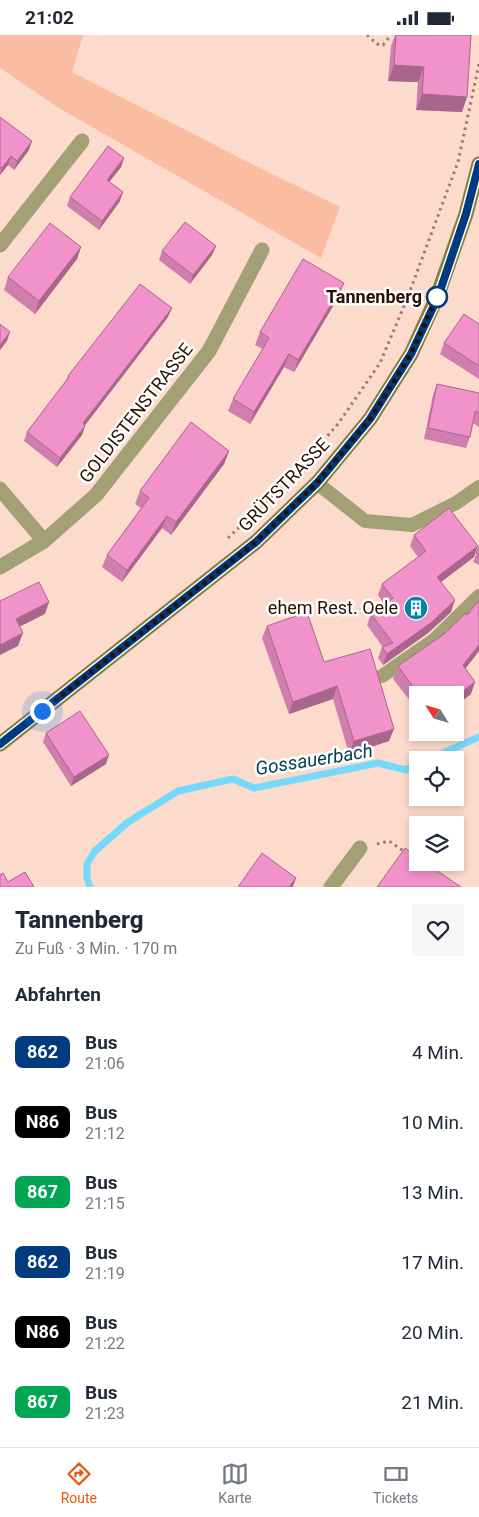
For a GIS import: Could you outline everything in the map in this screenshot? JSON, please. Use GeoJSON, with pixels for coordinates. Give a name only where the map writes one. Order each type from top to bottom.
{"type":"FeatureCollection","features":[{"type":"Feature","properties":{"kind":"main road","name":"GRÜTSTRASSE"},"geometry":{"type":"LineString","coordinates":[[0,744],[256,542],[317,483],[370,419],[411,354],[438,297],[466,214],[479,164]]}},
{"type":"Feature","properties":{"kind":"street"},"geometry":{"type":"LineString","coordinates":[[0,245],[82,141]]}},
{"type":"Feature","properties":{"kind":"street","name":"GOLDISTENSTRASSE"},"geometry":{"type":"LineString","coordinates":[[0,567],[44,541],[96,495],[209,351],[262,249]]}},
{"type":"Feature","properties":{"kind":"street"},"geometry":{"type":"LineString","coordinates":[[0,489],[44,541]]}},
{"type":"Feature","properties":{"kind":"street"},"geometry":{"type":"LineString","coordinates":[[331,887],[360,848]]}},
{"type":"Feature","properties":{"kind":"lane"},"geometry":{"type":"LineString","coordinates":[[317,483],[365,521],[412,525],[456,503],[479,487]]}},
{"type":"Feature","properties":{"kind":"lane"},"geometry":{"type":"LineString","coordinates":[[382,676],[434,639],[479,596]]}},
{"type":"Feature","properties":{"kind":"path"},"geometry":{"type":"LineString","coordinates":[[367,35],[378,44],[383,45],[391,35]]}},
{"type":"Feature","properties":{"kind":"path"},"geometry":{"type":"LineString","coordinates":[[222,543],[283,486],[338,425],[380,363],[407,299],[458,162],[479,64]]}},
{"type":"Feature","properties":{"kind":"path"},"geometry":{"type":"LineString","coordinates":[[360,848],[389,841],[409,855]]}},
{"type":"Feature","properties":{"kind":"shaded area"},"geometry":{"type":"Polygon","coordinates":[[[0,35],[83,35],[72,72],[340,207],[321,258],[57,107],[0,68],[0,35]]]}},
{"type":"Feature","properties":{"kind":"building"},"geometry":{"type":"Polygon","coordinates":[[[396,35],[471,35],[467,97],[422,94],[424,67],[394,65],[396,35]]]}},
{"type":"Feature","properties":{"kind":"building"},"geometry":{"type":"Polygon","coordinates":[[[0,117],[32,141],[17,161],[11,156],[2,168],[0,167],[0,117]]]}},
{"type":"Feature","properties":{"kind":"building"},"geometry":{"type":"Polygon","coordinates":[[[108,146],[124,158],[107,180],[123,192],[102,221],[70,197],[108,146]]]}},
{"type":"Feature","properties":{"kind":"building"},"geometry":{"type":"Polygon","coordinates":[[[185,222],[216,246],[193,275],[162,251],[185,222]]]}},
{"type":"Feature","properties":{"kind":"building"},"geometry":{"type":"Polygon","coordinates":[[[50,223],[81,247],[39,301],[8,277],[50,223]]]}},
{"type":"Feature","properties":{"kind":"building"},"geometry":{"type":"Polygon","coordinates":[[[303,259],[344,283],[298,360],[289,354],[254,412],[233,399],[269,338],[260,332],[303,259]]]}},
{"type":"Feature","properties":{"kind":"building"},"geometry":{"type":"Polygon","coordinates":[[[140,284],[172,308],[83,423],[85,426],[60,458],[27,432],[140,284]]]}},
{"type":"Feature","properties":{"kind":"building"},"geometry":{"type":"Polygon","coordinates":[[[464,314],[479,324],[479,366],[444,343],[464,314]]]}},
{"type":"Feature","properties":{"kind":"building"},"geometry":{"type":"Polygon","coordinates":[[[0,324],[10,332],[0,345],[0,324]]]}},
{"type":"Feature","properties":{"kind":"building"},"geometry":{"type":"Polygon","coordinates":[[[437,384],[479,393],[479,413],[475,411],[470,437],[428,428],[437,384]]]}},
{"type":"Feature","properties":{"kind":"building"},"geometry":{"type":"Polygon","coordinates":[[[191,422],[229,451],[176,522],[167,516],[127,570],[107,555],[149,498],[140,491],[191,422]]]}},
{"type":"Feature","properties":{"kind":"building"},"geometry":{"type":"Polygon","coordinates":[[[449,508],[478,546],[437,577],[455,600],[432,622],[387,654],[382,647],[393,643],[371,614],[393,598],[382,584],[426,551],[414,535],[449,508]]]}},
{"type":"Feature","properties":{"kind":"building"},"geometry":{"type":"Polygon","coordinates":[[[39,582],[49,602],[16,619],[23,633],[0,645],[0,601],[39,582]]]}},
{"type":"Feature","properties":{"kind":"building"},"geometry":{"type":"Polygon","coordinates":[[[479,600],[479,645],[463,665],[475,682],[464,690],[464,686],[412,686],[398,666],[444,634],[466,613],[467,615],[479,600]]]}},
{"type":"Feature","properties":{"kind":"building"},"geometry":{"type":"Polygon","coordinates":[[[307,612],[324,662],[370,649],[394,729],[354,741],[337,686],[293,702],[267,626],[307,612]]]}},
{"type":"Feature","properties":{"kind":"building"},"geometry":{"type":"Polygon","coordinates":[[[80,711],[109,755],[74,777],[46,733],[80,711]]]}},
{"type":"Feature","properties":{"kind":"building"},"geometry":{"type":"Polygon","coordinates":[[[405,848],[409,851],[409,871],[438,871],[461,887],[377,887],[405,848]]]}},
{"type":"Feature","properties":{"kind":"building"},"geometry":{"type":"Polygon","coordinates":[[[262,853],[296,878],[289,887],[238,887],[262,853]]]}},
{"type":"Feature","properties":{"kind":"building"},"geometry":{"type":"Polygon","coordinates":[[[25,872],[34,887],[0,887],[0,875],[3,873],[8,882],[25,872]]]}},
{"type":"Feature","properties":{"kind":"waterway","name":"Gossauerbach"},"geometry":{"type":"LineString","coordinates":[[447,751],[479,737]]}},
{"type":"Feature","properties":{"kind":"waterway","name":"Gossauerbach"},"geometry":{"type":"LineString","coordinates":[[90,887],[87,878],[87,864],[95,851],[128,822],[178,791],[233,779],[254,788],[378,763],[406,770],[409,768]]}},
{"type":"Feature","properties":{"kind":"bus line","name":"862"},"geometry":{"type":"LineString","coordinates":[[0,744],[256,542],[328,470],[370,419],[411,354],[438,297],[466,214],[479,164]]}},
{"type":"Feature","properties":{"kind":"place","name":"Tannenberg"},"geometry":{"type":"Point","coordinates":[437,297]}},
{"type":"Feature","properties":{"kind":"place","name":"ehem Rest. Oele"},"geometry":{"type":"Point","coordinates":[416,608]}},
{"type":"Feature","properties":{"kind":"route"},"geometry":{"type":"LineString","coordinates":[[42,711],[256,542],[317,483],[370,419],[411,354],[437,297]]}}]}
